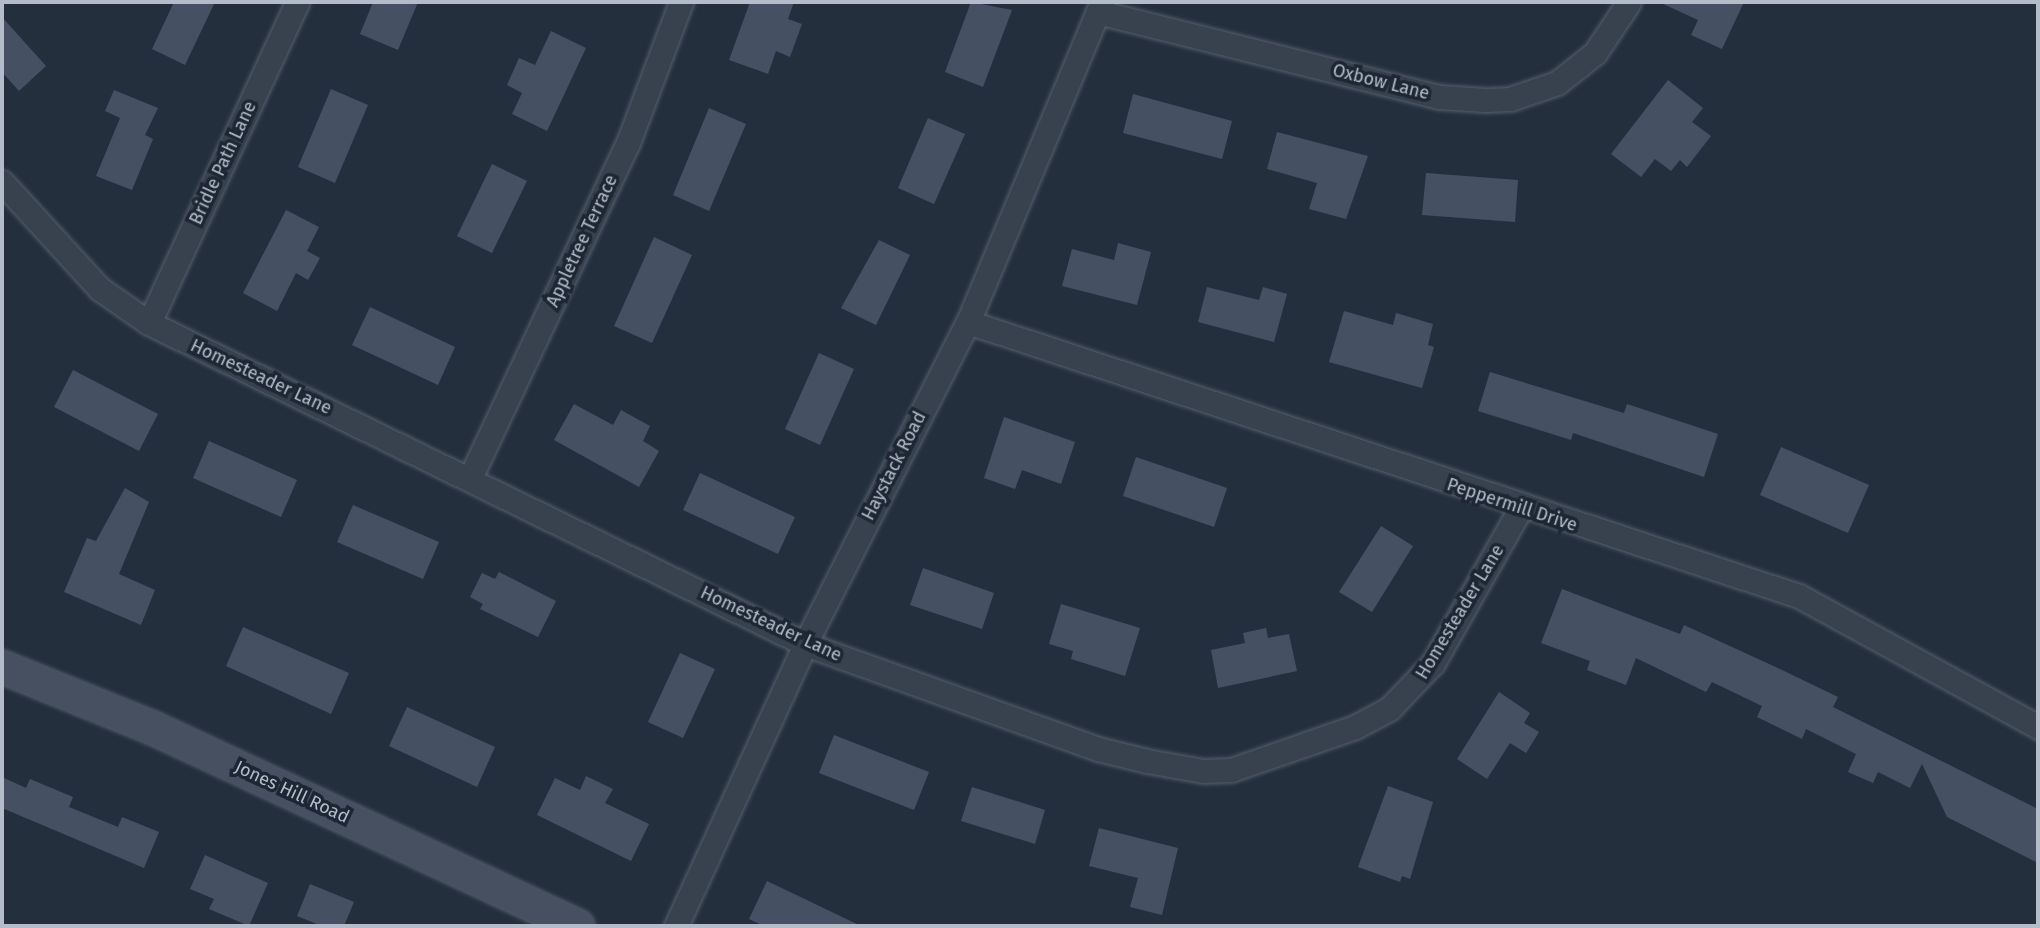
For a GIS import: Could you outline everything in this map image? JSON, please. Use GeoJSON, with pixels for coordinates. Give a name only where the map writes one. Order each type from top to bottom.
{"type":"FeatureCollection","features":[{"type":"Feature","properties":{"kind":"main road","name":"Jones Hill Road"},"geometry":{"type":"LineString","coordinates":[[2,667],[153,727],[578,926]]}},
{"type":"Feature","properties":{"kind":"street","name":"Bridle Path Lane"},"geometry":{"type":"LineString","coordinates":[[149,324],[297,2]]}},
{"type":"Feature","properties":{"kind":"street","name":"Appletree Terrace"},"geometry":{"type":"LineString","coordinates":[[471,476],[628,143],[681,2]]}},
{"type":"Feature","properties":{"kind":"street","name":"Oxbow Lane"},"geometry":{"type":"LineString","coordinates":[[1100,7],[1439,97],[1485,100],[1523,95],[1557,83],[1595,53],[1629,2]]}},
{"type":"Feature","properties":{"kind":"street","name":"Haystack Road"},"geometry":{"type":"LineString","coordinates":[[676,926],[805,644],[968,322],[1100,7]]}},
{"type":"Feature","properties":{"kind":"street","name":"Homesteader Lane"},"geometry":{"type":"LineString","coordinates":[[2,182],[100,289],[149,324],[471,476],[805,644],[1098,749],[1203,771],[1231,770],[1355,727],[1414,688],[1520,509]]}},
{"type":"Feature","properties":{"kind":"street","name":"Peppermill Drive"},"geometry":{"type":"LineString","coordinates":[[968,322],[1520,509],[1799,596],[2038,727]]}},
{"type":"Feature","properties":{"kind":"building"},"geometry":{"type":"Polygon","coordinates":[[[174,2],[215,2],[185,65],[152,49],[174,2]]]}},
{"type":"Feature","properties":{"kind":"building"},"geometry":{"type":"Polygon","coordinates":[[[373,2],[418,2],[398,50],[360,34],[373,2]]]}},
{"type":"Feature","properties":{"kind":"building"},"geometry":{"type":"Polygon","coordinates":[[[750,2],[794,2],[788,19],[802,24],[790,57],[776,51],[768,74],[729,60],[750,2]]]}},
{"type":"Feature","properties":{"kind":"building"},"geometry":{"type":"Polygon","coordinates":[[[971,2],[1012,10],[983,87],[945,72],[971,2]]]}},
{"type":"Feature","properties":{"kind":"building"},"geometry":{"type":"Polygon","coordinates":[[[1659,2],[1744,2],[1722,49],[1691,35],[1698,20],[1659,2]]]}},
{"type":"Feature","properties":{"kind":"building"},"geometry":{"type":"Polygon","coordinates":[[[2,17],[46,66],[19,91],[2,72],[2,17]]]}},
{"type":"Feature","properties":{"kind":"building"},"geometry":{"type":"Polygon","coordinates":[[[551,31],[586,48],[547,131],[512,114],[522,93],[507,85],[519,58],[535,65],[551,31]]]}},
{"type":"Feature","properties":{"kind":"building"},"geometry":{"type":"Polygon","coordinates":[[[1668,80],[1703,108],[1692,122],[1711,136],[1687,167],[1680,160],[1671,171],[1655,159],[1641,177],[1611,154],[1668,80]]]}},
{"type":"Feature","properties":{"kind":"building"},"geometry":{"type":"Polygon","coordinates":[[[331,89],[368,105],[335,183],[298,167],[331,89]]]}},
{"type":"Feature","properties":{"kind":"building"},"geometry":{"type":"Polygon","coordinates":[[[114,90],[158,108],[145,135],[153,139],[132,190],[96,176],[120,118],[105,111],[114,90]]]}},
{"type":"Feature","properties":{"kind":"building"},"geometry":{"type":"Polygon","coordinates":[[[1133,94],[1232,121],[1222,159],[1123,133],[1133,94]]]}},
{"type":"Feature","properties":{"kind":"building"},"geometry":{"type":"Polygon","coordinates":[[[709,108],[746,124],[709,211],[673,195],[709,108]]]}},
{"type":"Feature","properties":{"kind":"building"},"geometry":{"type":"Polygon","coordinates":[[[928,118],[965,134],[934,204],[898,188],[928,118]]]}},
{"type":"Feature","properties":{"kind":"building"},"geometry":{"type":"Polygon","coordinates":[[[1277,132],[1368,156],[1346,219],[1309,209],[1317,183],[1267,169],[1277,132]]]}},
{"type":"Feature","properties":{"kind":"building"},"geometry":{"type":"Polygon","coordinates":[[[492,164],[527,181],[492,253],[457,236],[492,164]]]}},
{"type":"Feature","properties":{"kind":"building"},"geometry":{"type":"Polygon","coordinates":[[[1426,173],[1518,180],[1515,222],[1422,215],[1426,173]]]}},
{"type":"Feature","properties":{"kind":"building"},"geometry":{"type":"Polygon","coordinates":[[[286,210],[319,227],[307,251],[320,258],[308,280],[296,273],[277,311],[243,293],[286,210]]]}},
{"type":"Feature","properties":{"kind":"building"},"geometry":{"type":"Polygon","coordinates":[[[654,237],[692,255],[652,343],[614,326],[654,237]]]}},
{"type":"Feature","properties":{"kind":"building"},"geometry":{"type":"Polygon","coordinates":[[[879,240],[910,255],[876,325],[841,308],[879,240]]]}},
{"type":"Feature","properties":{"kind":"building"},"geometry":{"type":"Polygon","coordinates":[[[1118,243],[1151,252],[1137,305],[1062,286],[1072,249],[1114,260],[1118,243]]]}},
{"type":"Feature","properties":{"kind":"building"},"geometry":{"type":"Polygon","coordinates":[[[1207,287],[1259,300],[1263,287],[1287,294],[1274,342],[1198,322],[1207,287]]]}},
{"type":"Feature","properties":{"kind":"building"},"geometry":{"type":"Polygon","coordinates":[[[370,307],[455,347],[438,385],[352,345],[370,307]]]}},
{"type":"Feature","properties":{"kind":"building"},"geometry":{"type":"Polygon","coordinates":[[[1344,311],[1393,325],[1396,313],[1433,324],[1428,345],[1434,347],[1422,388],[1329,362],[1344,311]]]}},
{"type":"Feature","properties":{"kind":"building"},"geometry":{"type":"Polygon","coordinates":[[[819,353],[854,369],[820,445],[785,429],[819,353]]]}},
{"type":"Feature","properties":{"kind":"building"},"geometry":{"type":"Polygon","coordinates":[[[73,370],[158,414],[139,451],[54,407],[73,370]]]}},
{"type":"Feature","properties":{"kind":"building"},"geometry":{"type":"Polygon","coordinates":[[[1490,372],[1624,413],[1627,404],[1718,434],[1704,477],[1573,433],[1571,440],[1478,411],[1490,372]]]}},
{"type":"Feature","properties":{"kind":"building"},"geometry":{"type":"Polygon","coordinates":[[[574,404],[613,425],[621,410],[650,426],[643,441],[659,451],[639,487],[554,440],[574,404]]]}},
{"type":"Feature","properties":{"kind":"building"},"geometry":{"type":"Polygon","coordinates":[[[1004,417],[1075,442],[1061,484],[1022,470],[1015,489],[984,478],[1004,417]]]}},
{"type":"Feature","properties":{"kind":"building"},"geometry":{"type":"Polygon","coordinates":[[[209,441],[297,480],[281,517],[193,478],[209,441]]]}},
{"type":"Feature","properties":{"kind":"building"},"geometry":{"type":"Polygon","coordinates":[[[1781,447],[1869,485],[1848,533],[1760,495],[1781,447]]]}},
{"type":"Feature","properties":{"kind":"building"},"geometry":{"type":"Polygon","coordinates":[[[1136,457],[1227,488],[1214,527],[1123,496],[1136,457]]]}},
{"type":"Feature","properties":{"kind":"building"},"geometry":{"type":"Polygon","coordinates":[[[700,473],[795,517],[778,554],[683,510],[700,473]]]}},
{"type":"Feature","properties":{"kind":"building"},"geometry":{"type":"Polygon","coordinates":[[[125,488],[149,502],[119,574],[155,590],[141,625],[64,592],[87,538],[96,541],[125,488]]]}},
{"type":"Feature","properties":{"kind":"building"},"geometry":{"type":"Polygon","coordinates":[[[353,505],[439,542],[423,579],[337,542],[353,505]]]}},
{"type":"Feature","properties":{"kind":"building"},"geometry":{"type":"Polygon","coordinates":[[[1381,526],[1413,546],[1372,612],[1339,592],[1381,526]]]}},
{"type":"Feature","properties":{"kind":"building"},"geometry":{"type":"Polygon","coordinates":[[[923,568],[994,593],[982,629],[910,605],[923,568]]]}},
{"type":"Feature","properties":{"kind":"building"},"geometry":{"type":"Polygon","coordinates":[[[499,572],[556,601],[538,637],[480,609],[483,604],[470,597],[482,573],[495,579],[499,572]]]}},
{"type":"Feature","properties":{"kind":"building"},"geometry":{"type":"Polygon","coordinates":[[[1562,589],[1680,634],[1684,625],[1780,669],[1838,697],[1833,707],[2038,809],[2038,863],[1947,817],[1922,764],[1910,788],[1878,772],[1873,783],[1848,772],[1856,754],[1806,729],[1802,739],[1757,717],[1762,706],[1712,682],[1706,692],[1636,658],[1626,685],[1587,670],[1590,661],[1541,643],[1562,589]]]}},
{"type":"Feature","properties":{"kind":"building"},"geometry":{"type":"Polygon","coordinates":[[[1061,604],[1140,628],[1125,676],[1071,659],[1073,651],[1049,644],[1061,604]]]}},
{"type":"Feature","properties":{"kind":"building"},"geometry":{"type":"Polygon","coordinates":[[[243,627],[349,673],[331,714],[226,666],[243,627]]]}},
{"type":"Feature","properties":{"kind":"building"},"geometry":{"type":"Polygon","coordinates":[[[1266,628],[1268,638],[1289,634],[1297,671],[1218,688],[1211,650],[1245,643],[1243,633],[1266,628]]]}},
{"type":"Feature","properties":{"kind":"building"},"geometry":{"type":"Polygon","coordinates":[[[680,653],[715,669],[683,738],[648,722],[680,653]]]}},
{"type":"Feature","properties":{"kind":"building"},"geometry":{"type":"Polygon","coordinates":[[[1499,692],[1530,713],[1524,723],[1539,732],[1526,753],[1510,743],[1487,779],[1457,759],[1499,692]]]}},
{"type":"Feature","properties":{"kind":"building"},"geometry":{"type":"Polygon","coordinates":[[[407,707],[495,747],[477,787],[389,746],[407,707]]]}},
{"type":"Feature","properties":{"kind":"building"},"geometry":{"type":"Polygon","coordinates":[[[834,735],[929,772],[914,810],[819,773],[834,735]]]}},
{"type":"Feature","properties":{"kind":"building"},"geometry":{"type":"Polygon","coordinates":[[[586,776],[613,789],[605,803],[649,824],[631,861],[537,815],[555,778],[580,790],[586,776]]]}},
{"type":"Feature","properties":{"kind":"building"},"geometry":{"type":"Polygon","coordinates":[[[2,777],[26,788],[30,779],[73,797],[69,807],[118,827],[122,817],[159,832],[144,868],[2,808],[2,777]]]}},
{"type":"Feature","properties":{"kind":"building"},"geometry":{"type":"Polygon","coordinates":[[[1388,786],[1433,802],[1410,879],[1402,876],[1400,882],[1358,867],[1388,786]]]}},
{"type":"Feature","properties":{"kind":"building"},"geometry":{"type":"Polygon","coordinates":[[[972,787],[1045,810],[1035,844],[961,821],[972,787]]]}},
{"type":"Feature","properties":{"kind":"building"},"geometry":{"type":"Polygon","coordinates":[[[1099,828],[1178,848],[1162,915],[1130,907],[1138,878],[1089,866],[1099,828]]]}},
{"type":"Feature","properties":{"kind":"building"},"geometry":{"type":"Polygon","coordinates":[[[205,855],[268,883],[249,926],[209,909],[214,899],[190,889],[205,855]]]}},
{"type":"Feature","properties":{"kind":"building"},"geometry":{"type":"Polygon","coordinates":[[[767,881],[861,926],[764,926],[749,919],[767,881]]]}},
{"type":"Feature","properties":{"kind":"building"},"geometry":{"type":"Polygon","coordinates":[[[310,884],[354,902],[344,926],[322,926],[297,916],[310,884]]]}}]}
